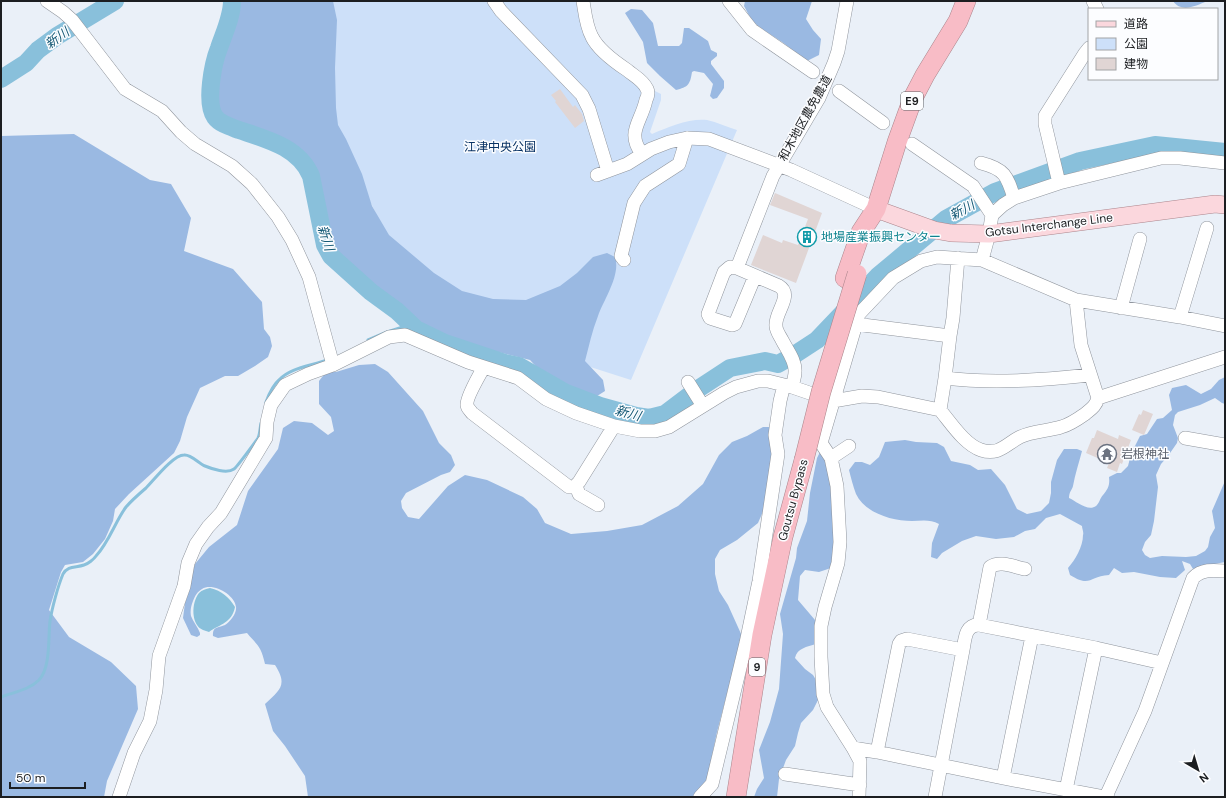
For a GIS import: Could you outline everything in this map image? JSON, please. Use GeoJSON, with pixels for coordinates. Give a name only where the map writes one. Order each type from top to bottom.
{"type":"FeatureCollection","features":[{"type":"Feature","properties":{"kind":"highway","name":"E9"},"geometry":{"type":"LineString","coordinates":[[876,209],[897,142],[913,98],[925,75],[958,21],[966,1]]}},
{"type":"Feature","properties":{"kind":"highway","name":"Goutsu Bypass"},"geometry":{"type":"LineString","coordinates":[[736,797],[762,635],[799,459],[821,392],[851,276],[872,232],[876,209]]}},
{"type":"Feature","properties":{"kind":"main road","name":"Gotsu Interchange Line"},"geometry":{"type":"LineString","coordinates":[[876,209],[934,230],[951,233],[989,234],[1215,204],[1225,205]]}},
{"type":"Feature","properties":{"kind":"street"},"geometry":{"type":"LineString","coordinates":[[47,1],[63,12],[76,25],[125,89],[162,111],[181,132],[195,144],[232,166],[252,184],[278,217],[292,240],[309,277],[332,365]]}},
{"type":"Feature","properties":{"kind":"street"},"geometry":{"type":"LineString","coordinates":[[494,1],[500,10],[582,95],[589,109],[603,173],[627,164],[651,149],[669,142],[687,138],[709,139],[798,173],[876,209]]}},
{"type":"Feature","properties":{"kind":"street"},"geometry":{"type":"LineString","coordinates":[[583,1],[588,27],[594,41],[614,61],[641,81],[646,87],[648,93],[646,104],[634,134],[638,148],[642,154]]}},
{"type":"Feature","properties":{"kind":"street"},"geometry":{"type":"LineString","coordinates":[[729,1],[752,30],[813,72]]}},
{"type":"Feature","properties":{"kind":"street","name":"和木地区農免農道"},"geometry":{"type":"LineString","coordinates":[[737,268],[770,183],[819,98],[834,64],[838,51],[847,1]]}},
{"type":"Feature","properties":{"kind":"street"},"geometry":{"type":"LineString","coordinates":[[1058,182],[1045,124],[1045,116],[1084,53],[1088,49]]}},
{"type":"Feature","properties":{"kind":"street"},"geometry":{"type":"LineString","coordinates":[[839,91],[884,123]]}},
{"type":"Feature","properties":{"kind":"street"},"geometry":{"type":"LineString","coordinates":[[624,260],[621,256],[634,202],[645,186],[678,164],[687,138]]}},
{"type":"Feature","properties":{"kind":"street"},"geometry":{"type":"LineString","coordinates":[[912,144],[968,182],[980,195],[990,212],[989,234],[982,260]]}},
{"type":"Feature","properties":{"kind":"street"},"geometry":{"type":"LineString","coordinates":[[990,212],[1003,205],[1014,196],[1058,182],[1161,158],[1180,158],[1225,163]]}},
{"type":"Feature","properties":{"kind":"street"},"geometry":{"type":"LineString","coordinates":[[981,163],[990,165],[1002,172],[1014,196]]}},
{"type":"Feature","properties":{"kind":"street"},"geometry":{"type":"LineString","coordinates":[[1180,317],[1207,228]]}},
{"type":"Feature","properties":{"kind":"street"},"geometry":{"type":"LineString","coordinates":[[1121,308],[1140,239]]}},
{"type":"Feature","properties":{"kind":"street"},"geometry":{"type":"LineString","coordinates":[[784,774],[860,791],[860,761],[827,707],[824,694],[821,657],[821,626],[827,599],[838,563],[840,542],[837,486],[831,458],[821,443],[859,314],[893,278],[921,261],[937,257],[982,260],[1076,300],[1225,326]]}},
{"type":"Feature","properties":{"kind":"street"},"geometry":{"type":"LineString","coordinates":[[940,410],[950,336],[958,258]]}},
{"type":"Feature","properties":{"kind":"street"},"geometry":{"type":"LineString","coordinates":[[700,797],[712,784],[744,650],[756,596],[772,499],[778,454],[775,435],[780,401],[795,372],[794,363],[776,327],[777,315],[785,298],[784,291],[779,286],[737,268],[730,267],[724,272],[708,314],[710,318],[732,325],[735,324],[755,276]]}},
{"type":"Feature","properties":{"kind":"street"},"geometry":{"type":"LineString","coordinates":[[119,797],[134,753],[150,721],[156,690],[159,656],[184,586],[188,563],[196,544],[208,527],[221,513],[266,438],[267,422],[271,405],[285,385],[332,365],[389,337],[405,335],[468,362],[518,378],[546,398],[576,413],[614,426],[640,431],[655,431],[669,427],[701,403],[748,384],[758,381],[768,381],[833,401],[862,396],[878,397],[940,410],[968,443],[982,451],[991,452],[1003,449],[1020,437],[1062,427],[1082,416],[1095,406],[1098,398],[1090,376],[1082,345],[1076,300]]}},
{"type":"Feature","properties":{"kind":"street"},"geometry":{"type":"LineString","coordinates":[[855,324],[950,336]]}},
{"type":"Feature","properties":{"kind":"street"},"geometry":{"type":"LineString","coordinates":[[1098,398],[1225,357]]}},
{"type":"Feature","properties":{"kind":"street"},"geometry":{"type":"LineString","coordinates":[[484,367],[468,399],[468,408],[472,413],[516,448],[568,486],[576,486],[614,426]]}},
{"type":"Feature","properties":{"kind":"street"},"geometry":{"type":"LineString","coordinates":[[945,378],[995,380],[1054,379],[1090,376]]}},
{"type":"Feature","properties":{"kind":"street"},"geometry":{"type":"LineString","coordinates":[[690,385],[701,403]]}},
{"type":"Feature","properties":{"kind":"street"},"geometry":{"type":"LineString","coordinates":[[1185,438],[1225,445]]}},
{"type":"Feature","properties":{"kind":"street"},"geometry":{"type":"LineString","coordinates":[[831,458],[849,446]]}},
{"type":"Feature","properties":{"kind":"street"},"geometry":{"type":"LineString","coordinates":[[576,486],[579,494],[598,505]]}},
{"type":"Feature","properties":{"kind":"street"},"geometry":{"type":"LineString","coordinates":[[979,625],[990,567],[999,563],[1025,569]]}},
{"type":"Feature","properties":{"kind":"street"},"geometry":{"type":"LineString","coordinates":[[853,748],[1106,797],[1145,711],[1193,578],[1198,573],[1210,570],[1225,570]]}},
{"type":"Feature","properties":{"kind":"street"},"geometry":{"type":"LineString","coordinates":[[935,797],[963,650],[968,630],[973,626],[979,625],[1096,648],[1162,663]]}},
{"type":"Feature","properties":{"kind":"street"},"geometry":{"type":"LineString","coordinates":[[1004,778],[1032,636]]}},
{"type":"Feature","properties":{"kind":"street"},"geometry":{"type":"LineString","coordinates":[[877,752],[899,644],[901,641],[907,639],[963,650]]}},
{"type":"Feature","properties":{"kind":"street"},"geometry":{"type":"LineString","coordinates":[[1066,790],[1096,648]]}},
{"type":"Feature","properties":{"kind":"green space","name":"江津中央公園"},"geometry":{"type":"Polygon","coordinates":[[[315,1],[588,1],[591,25],[597,37],[653,90],[661,94],[661,100],[650,132],[652,134],[693,120],[707,120],[737,130],[631,380],[581,364],[490,313],[392,246],[331,122],[315,1]]]}},
{"type":"Feature","properties":{"kind":"shaded area"},"geometry":{"type":"Polygon","coordinates":[[[239,1],[333,1],[337,20],[335,68],[338,125],[362,174],[372,206],[389,235],[434,273],[462,291],[493,299],[526,300],[560,286],[577,273],[593,257],[607,253],[615,257],[616,271],[614,279],[596,322],[585,361],[603,380],[605,391],[594,398],[578,395],[543,374],[530,360],[454,341],[426,330],[339,258],[329,243],[314,170],[303,153],[289,142],[276,136],[230,124],[218,113],[215,103],[216,87],[228,39],[238,18],[239,1]]]}},
{"type":"Feature","properties":{"kind":"shaded area"},"geometry":{"type":"Polygon","coordinates":[[[745,1],[812,1],[806,19],[821,39],[819,55],[807,61],[762,29],[752,21],[744,6],[745,1]]]}},
{"type":"Feature","properties":{"kind":"shaded area"},"geometry":{"type":"Polygon","coordinates":[[[1173,1],[1207,1],[1184,8],[1176,5],[1173,1]]]}},
{"type":"Feature","properties":{"kind":"shaded area"},"geometry":{"type":"Polygon","coordinates":[[[631,9],[642,10],[653,23],[658,46],[679,46],[682,43],[684,28],[689,28],[708,41],[711,50],[717,53],[717,56],[711,61],[711,64],[724,81],[724,88],[717,98],[713,99],[710,96],[713,84],[704,73],[692,72],[688,85],[676,90],[647,63],[643,42],[625,13],[631,9]]]}},
{"type":"Feature","properties":{"kind":"shaded area"},"geometry":{"type":"Polygon","coordinates":[[[74,134],[150,180],[171,184],[191,218],[184,251],[233,269],[262,302],[264,329],[270,337],[272,346],[268,357],[238,376],[225,376],[200,388],[187,417],[180,441],[174,453],[129,494],[115,509],[113,521],[105,539],[93,554],[83,562],[65,565],[61,572],[49,610],[69,637],[111,662],[136,686],[138,709],[107,781],[104,797],[1,797],[1,136],[74,134]]]}},
{"type":"Feature","properties":{"kind":"shaded area"},"geometry":{"type":"Polygon","coordinates":[[[375,364],[388,372],[423,411],[439,443],[451,455],[455,465],[450,472],[406,493],[401,501],[402,508],[408,517],[419,519],[448,486],[465,475],[487,480],[523,497],[537,509],[545,523],[571,534],[607,531],[642,525],[678,506],[703,484],[719,455],[732,442],[763,427],[769,427],[774,457],[765,507],[758,523],[737,540],[720,550],[715,559],[715,574],[719,591],[728,605],[742,636],[717,732],[707,779],[694,797],[308,797],[305,776],[273,731],[265,704],[275,695],[282,682],[275,665],[265,664],[260,650],[247,633],[218,638],[213,636],[214,630],[227,624],[235,612],[235,602],[228,594],[217,588],[207,587],[196,594],[192,603],[191,616],[200,633],[197,637],[191,635],[183,618],[185,603],[191,585],[190,579],[195,564],[209,547],[237,525],[248,491],[278,449],[283,428],[294,421],[312,423],[328,435],[334,431],[331,417],[319,404],[319,381],[326,372],[336,372],[359,365],[375,364]]]}},
{"type":"Feature","properties":{"kind":"shaded area"},"geometry":{"type":"Polygon","coordinates":[[[1225,377],[1225,404],[1215,398],[1200,405],[1178,412],[1175,415],[1173,425],[1178,438],[1177,443],[1161,464],[1156,475],[1158,487],[1154,521],[1151,535],[1145,542],[1142,550],[1145,555],[1150,558],[1162,556],[1196,556],[1205,551],[1215,528],[1212,511],[1225,481],[1225,562],[1193,569],[1190,564],[1182,561],[1185,570],[1176,578],[1160,577],[1134,572],[1122,573],[1114,568],[1109,575],[1086,581],[1077,579],[1070,575],[1068,568],[1076,557],[1083,540],[1082,526],[1060,514],[1046,518],[1035,529],[1025,531],[1014,537],[996,539],[976,536],[962,541],[942,553],[937,559],[931,557],[932,543],[939,524],[929,521],[904,521],[880,515],[872,511],[860,501],[852,482],[849,470],[855,462],[862,462],[870,465],[879,457],[885,442],[905,440],[937,443],[944,447],[951,461],[970,465],[978,470],[991,469],[1005,485],[1017,509],[1027,514],[1041,511],[1049,503],[1051,482],[1057,460],[1064,449],[1077,449],[1082,451],[1069,498],[1086,507],[1093,508],[1097,505],[1107,489],[1109,485],[1109,477],[1117,473],[1121,473],[1128,466],[1131,454],[1140,436],[1147,434],[1157,419],[1163,418],[1172,410],[1169,395],[1172,388],[1186,385],[1201,394],[1211,389],[1219,380],[1225,377]]]}},
{"type":"Feature","properties":{"kind":"shaded area"},"geometry":{"type":"Polygon","coordinates":[[[820,452],[831,469],[838,546],[831,568],[819,572],[805,570],[800,576],[798,600],[815,620],[817,635],[816,644],[800,650],[795,658],[813,675],[819,685],[820,696],[813,710],[801,723],[795,746],[786,760],[779,779],[777,797],[754,797],[764,778],[759,750],[770,722],[779,689],[783,634],[780,614],[796,558],[797,548],[807,521],[810,493],[817,458],[820,452]]]}},
{"type":"Feature","properties":{"kind":"shaded area"},"geometry":{"type":"Polygon","coordinates":[[[210,588],[225,595],[235,607],[231,617],[228,620],[209,632],[203,630],[196,624],[194,619],[194,608],[196,597],[199,593],[210,588]]]}},
{"type":"Feature","properties":{"kind":"building"},"geometry":{"type":"Polygon","coordinates":[[[560,89],[573,107],[575,105],[582,114],[584,121],[575,128],[551,95],[560,89]]]}},
{"type":"Feature","properties":{"kind":"building","name":"地場産業振興センター"},"geometry":{"type":"Polygon","coordinates":[[[775,193],[822,213],[796,283],[751,265],[763,235],[782,243],[783,240],[798,245],[808,219],[770,205],[775,193]]]}},
{"type":"Feature","properties":{"kind":"building"},"geometry":{"type":"Polygon","coordinates":[[[1143,410],[1153,414],[1144,435],[1132,430],[1139,414],[1141,415],[1143,410]]]}},
{"type":"Feature","properties":{"kind":"building","name":"岩根神社"},"geometry":{"type":"Polygon","coordinates":[[[1097,430],[1118,439],[1119,435],[1131,440],[1122,464],[1120,463],[1117,472],[1107,468],[1109,463],[1086,453],[1097,430]]]}},
{"type":"Feature","properties":{"kind":"waterway","name":"新川"},"geometry":{"type":"LineString","coordinates":[[1,79],[26,63],[38,50],[57,36],[115,1]]}},
{"type":"Feature","properties":{"kind":"waterway","name":"新川"},"geometry":{"type":"LineString","coordinates":[[232,1],[229,19],[212,73],[210,93],[212,111],[215,117],[223,123],[270,141],[290,151],[306,166],[311,176],[325,245],[331,256],[371,292],[397,311],[416,329],[445,343],[505,363],[519,366],[566,393],[600,406],[649,418],[665,414],[698,389],[730,368],[765,361],[778,364],[817,340],[878,276],[946,219],[995,192],[1080,161],[1155,145],[1225,152]]}},
{"type":"Feature","properties":{"kind":"waterway"},"geometry":{"type":"LineString","coordinates":[[368,340],[406,326],[416,329]]}},
{"type":"Feature","properties":{"kind":"waterway"},"geometry":{"type":"LineString","coordinates":[[266,402],[273,387],[284,376],[296,369],[329,359]]}},
{"type":"Feature","properties":{"kind":"waterway"},"geometry":{"type":"LineString","coordinates":[[1,697],[31,686],[39,680],[43,674],[46,668],[51,616],[63,574],[67,569],[81,566],[94,559],[105,545],[128,504],[146,488],[169,463],[180,456],[187,455],[202,465],[215,470],[228,471],[234,469],[258,438],[261,423]]}},
{"type":"Feature","properties":{"kind":"place","name":"地場産業振興センター"},"geometry":{"type":"Point","coordinates":[807,237]}},
{"type":"Feature","properties":{"kind":"place","name":"岩根神社"},"geometry":{"type":"Point","coordinates":[1107,454]}}]}
